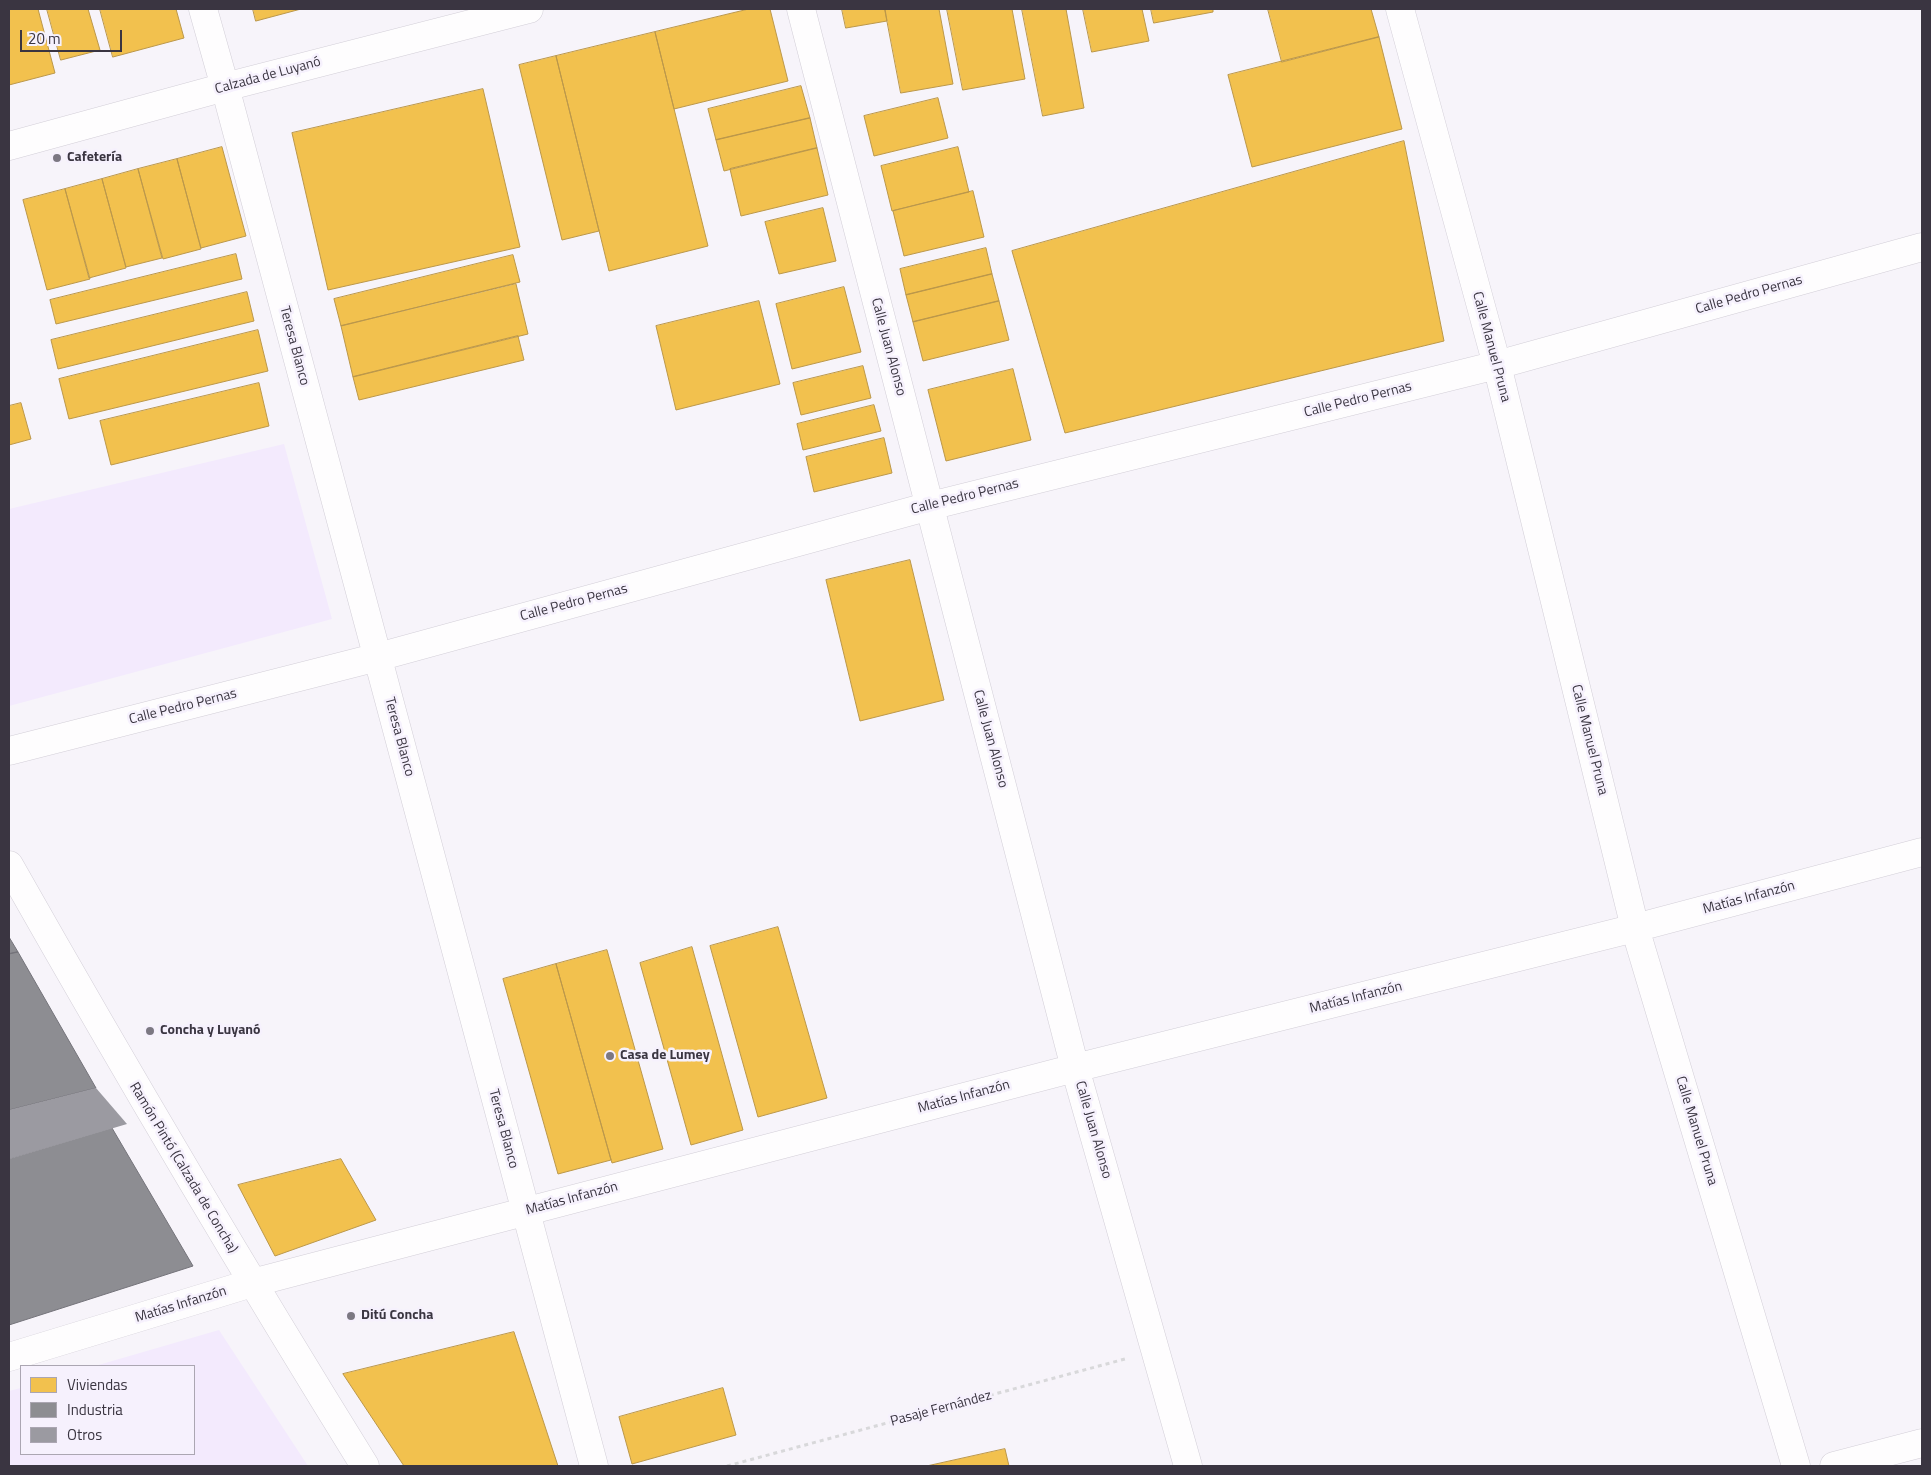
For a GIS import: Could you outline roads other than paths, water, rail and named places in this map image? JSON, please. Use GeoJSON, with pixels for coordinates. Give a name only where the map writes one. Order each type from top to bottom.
{"type":"FeatureCollection","features":[{"type":"Feature","properties":{"kind":"street","name":"Teresa Blanco"},"geometry":{"type":"LineString","coordinates":[[203,9],[594,1466]]}},
{"type":"Feature","properties":{"kind":"street","name":"Calzada de Luyanó"},"geometry":{"type":"LineString","coordinates":[[9,146],[225,87],[529,9]]}},
{"type":"Feature","properties":{"kind":"street","name":"Calle Juan Alonso"},"geometry":{"type":"LineString","coordinates":[[801,9],[1076,1068],[1188,1466]]}},
{"type":"Feature","properties":{"kind":"street","name":"Calle Manuel Pruna"},"geometry":{"type":"LineString","coordinates":[[1400,9],[1497,365],[1635,928],[1796,1466]]}},
{"type":"Feature","properties":{"kind":"street","name":"Calle Pedro Pernas"},"geometry":{"type":"LineString","coordinates":[[9,751],[378,657],[930,506],[1497,365],[1922,247]]}},
{"type":"Feature","properties":{"kind":"street","name":"Matías Infanzón"},"geometry":{"type":"LineString","coordinates":[[9,1356],[252,1283],[1076,1068],[1635,928],[1922,852]]}},
{"type":"Feature","properties":{"kind":"street","name":"Ramón Pintó (Calzada de Concha)"},"geometry":{"type":"LineString","coordinates":[[9,865],[112,1047],[252,1283],[365,1466]]}},
{"type":"Feature","properties":{"kind":"street"},"geometry":{"type":"LineString","coordinates":[[1834,1466],[1922,1443]]}},
{"type":"Feature","properties":{"kind":"place","name":"Cafetería"},"geometry":{"type":"Point","coordinates":[57,158]}},
{"type":"Feature","properties":{"kind":"place","name":"Concha y Luyanó"},"geometry":{"type":"Point","coordinates":[150,1031]}},
{"type":"Feature","properties":{"kind":"place","name":"Casa de Lumey"},"geometry":{"type":"Point","coordinates":[610,1056]}},
{"type":"Feature","properties":{"kind":"place","name":"Ditú Concha"},"geometry":{"type":"Point","coordinates":[351,1316]}}]}
